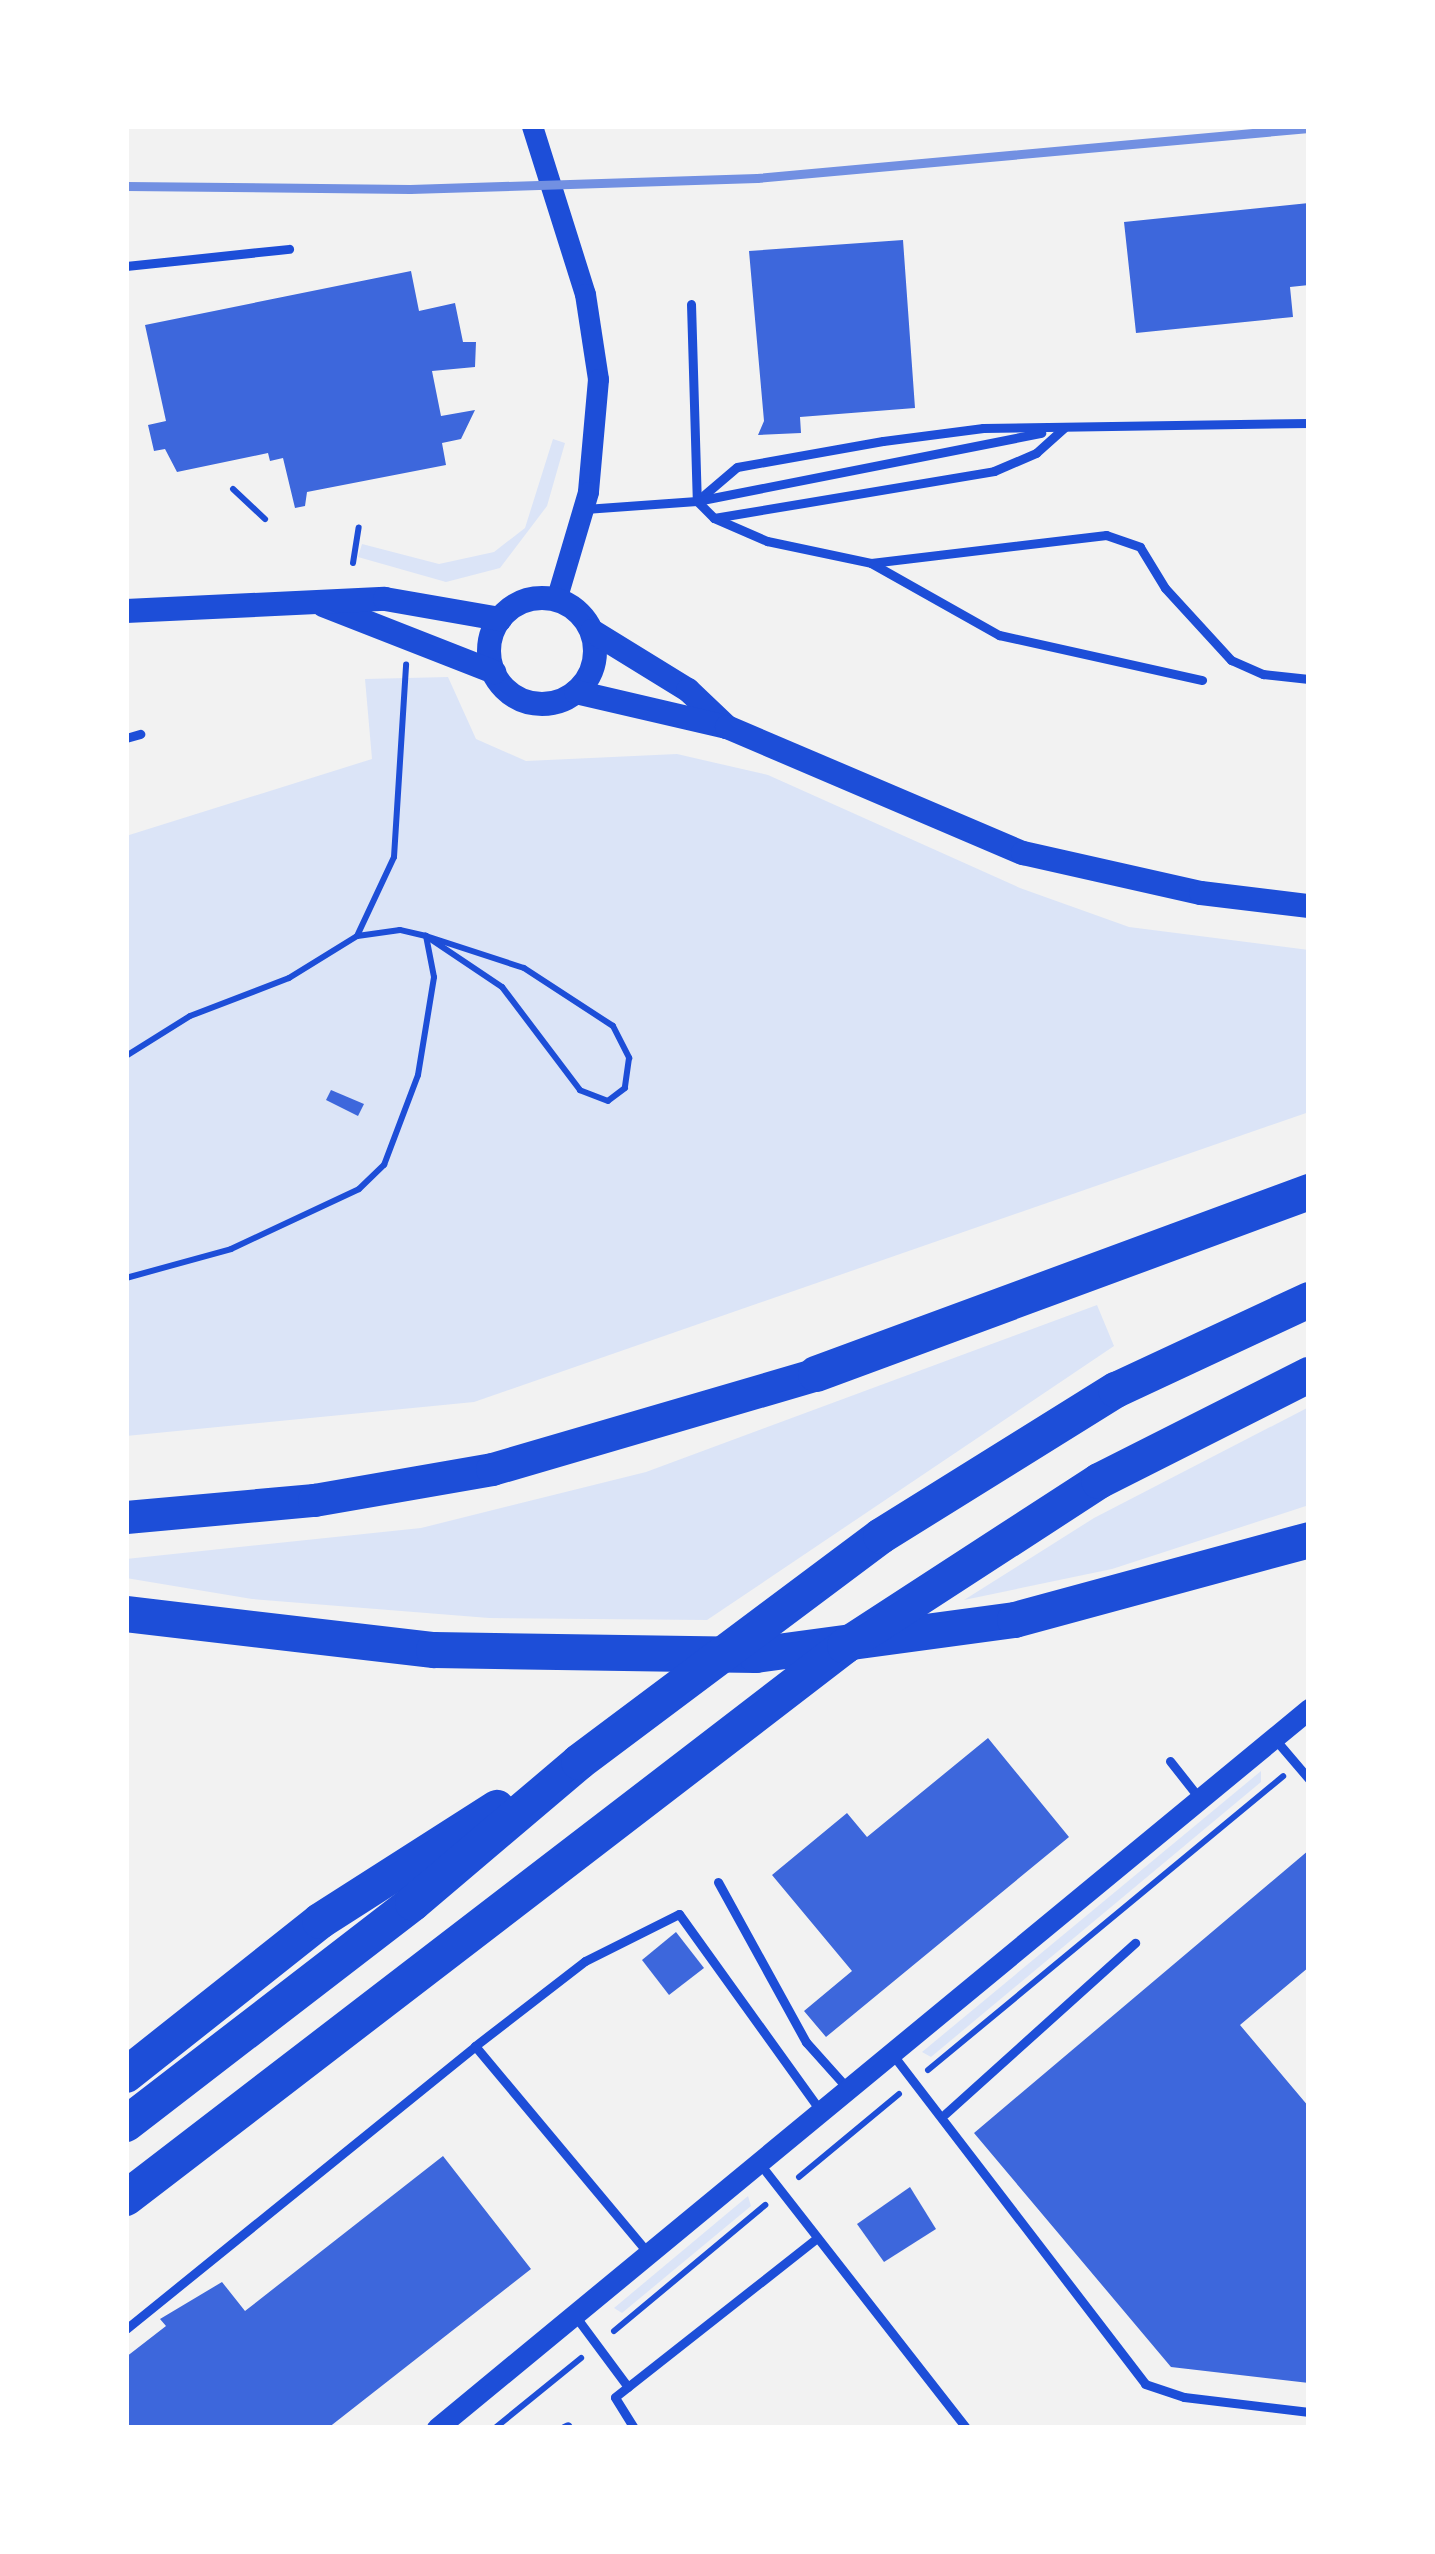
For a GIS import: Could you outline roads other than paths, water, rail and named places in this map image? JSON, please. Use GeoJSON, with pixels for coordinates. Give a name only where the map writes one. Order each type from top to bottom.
{"type":"FeatureCollection","features":[{"type":"Feature","properties":{"kind":"highway"},"geometry":{"type":"LineString","coordinates":[[126,1517],[314,1501],[492,1469],[816,1374],[1309,1192]]}},
{"type":"Feature","properties":{"kind":"highway"},"geometry":{"type":"LineString","coordinates":[[126,2124],[413,1903],[579,1762],[957,1485],[1116,1390],[1309,1300]]}},
{"type":"Feature","properties":{"kind":"highway"},"geometry":{"type":"LineString","coordinates":[[126,2198],[845,1646],[1082,1492],[1309,1375]]}},
{"type":"Feature","properties":{"kind":"highway"},"geometry":{"type":"LineString","coordinates":[[126,1614],[470,1652],[755,1654],[886,1642],[1082,1606],[1309,1540]]}},
{"type":"Feature","properties":{"kind":"highway"},"geometry":{"type":"LineString","coordinates":[[126,2075],[320,1921],[579,1762]]}},
{"type":"Feature","properties":{"kind":"main road"},"geometry":{"type":"LineString","coordinates":[[126,611],[386,598],[500,619]]}},
{"type":"Feature","properties":{"kind":"main road"},"geometry":{"type":"LineString","coordinates":[[494,673],[490,645],[500,619],[525,601],[556,600],[592,631],[688,691],[727,727]]}},
{"type":"Feature","properties":{"kind":"main road"},"geometry":{"type":"LineString","coordinates":[[321,604],[494,673],[524,701],[551,703],[576,692],[594,664],[592,631]]}},
{"type":"Feature","properties":{"kind":"main road"},"geometry":{"type":"LineString","coordinates":[[576,692],[727,727],[1023,853],[1201,893],[1309,906]]}},
{"type":"Feature","properties":{"kind":"street"},"geometry":{"type":"LineString","coordinates":[[536,136],[570,243],[598,379],[584,508],[556,600]]}},
{"type":"Feature","properties":{"kind":"street"},"geometry":{"type":"LineString","coordinates":[[437,2428],[1309,1709]]}},
{"type":"Feature","properties":{"kind":"lane"},"geometry":{"type":"LineString","coordinates":[[126,266],[289,249]]}},
{"type":"Feature","properties":{"kind":"lane"},"geometry":{"type":"LineString","coordinates":[[691,304],[697,501],[714,518],[767,541],[871,562],[1106,535],[1140,548],[1231,660],[1263,674],[1309,679]]}},
{"type":"Feature","properties":{"kind":"lane"},"geometry":{"type":"LineString","coordinates":[[697,501],[737,467],[769,458],[983,428],[1309,423]]}},
{"type":"Feature","properties":{"kind":"lane"},"geometry":{"type":"LineString","coordinates":[[584,508],[697,501],[1064,428]]}},
{"type":"Feature","properties":{"kind":"lane"},"geometry":{"type":"LineString","coordinates":[[714,518],[994,471],[1036,453],[1064,428]]}},
{"type":"Feature","properties":{"kind":"lane"},"geometry":{"type":"LineString","coordinates":[[871,562],[999,635],[1202,680]]}},
{"type":"Feature","properties":{"kind":"lane"},"geometry":{"type":"LineString","coordinates":[[126,738],[140,734]]}},
{"type":"Feature","properties":{"kind":"lane"},"geometry":{"type":"LineString","coordinates":[[1274,1738],[1309,1779]]}},
{"type":"Feature","properties":{"kind":"lane"},"geometry":{"type":"LineString","coordinates":[[1170,1761],[1201,1799]]}},
{"type":"Feature","properties":{"kind":"lane"},"geometry":{"type":"LineString","coordinates":[[718,1882],[806,2042],[849,2091]]}},
{"type":"Feature","properties":{"kind":"lane"},"geometry":{"type":"LineString","coordinates":[[126,2329],[585,1961],[680,1914],[822,2113]]}},
{"type":"Feature","properties":{"kind":"lane"},"geometry":{"type":"LineString","coordinates":[[945,2114],[1135,1943]]}},
{"type":"Feature","properties":{"kind":"lane"},"geometry":{"type":"LineString","coordinates":[[475,2046],[649,2254]]}},
{"type":"Feature","properties":{"kind":"lane"},"geometry":{"type":"LineString","coordinates":[[892,2055],[945,2114],[1145,2384],[1184,2397],[1309,2412]]}},
{"type":"Feature","properties":{"kind":"lane"},"geometry":{"type":"LineString","coordinates":[[760,2164],[966,2428]]}},
{"type":"Feature","properties":{"kind":"lane"},"geometry":{"type":"LineString","coordinates":[[634,2428],[615,2397],[818,2238]]}},
{"type":"Feature","properties":{"kind":"lane"},"geometry":{"type":"LineString","coordinates":[[576,2317],[628,2387]]}},
{"type":"Feature","properties":{"kind":"railway"},"geometry":{"type":"LineString","coordinates":[[126,186],[410,189],[757,178],[1309,128]]}}]}
